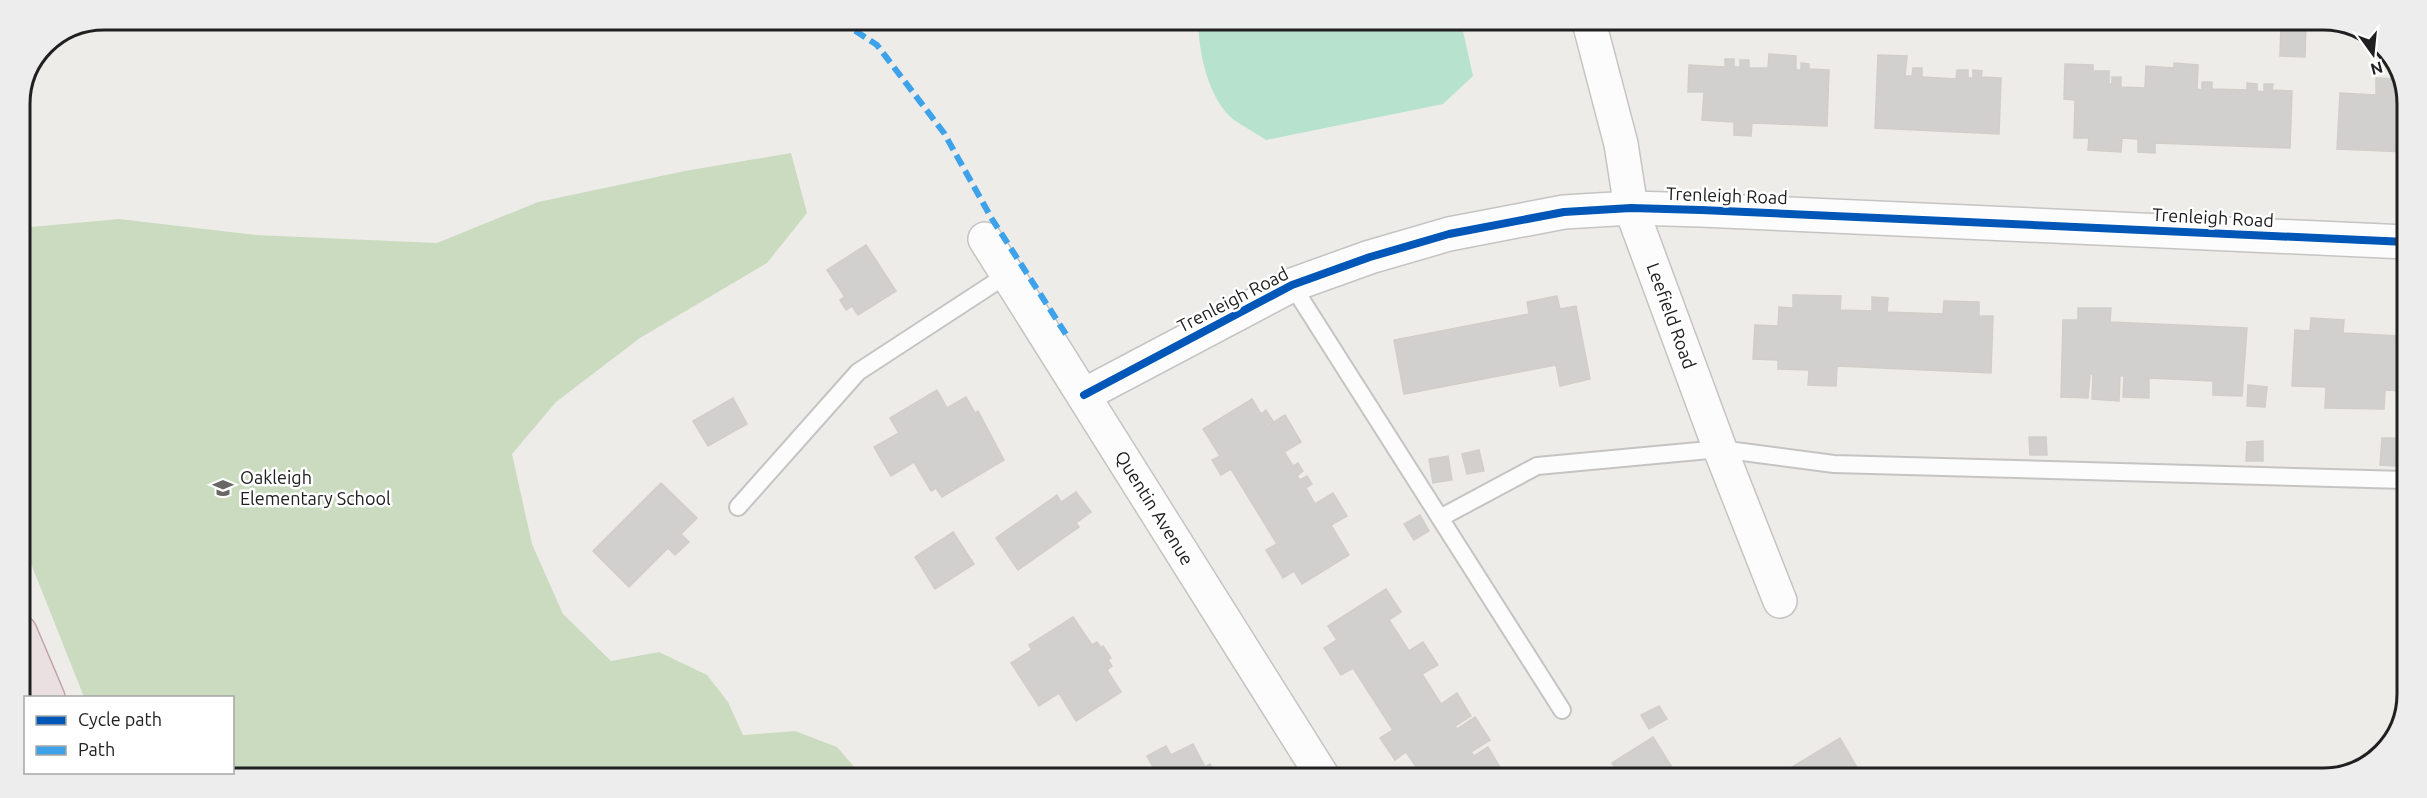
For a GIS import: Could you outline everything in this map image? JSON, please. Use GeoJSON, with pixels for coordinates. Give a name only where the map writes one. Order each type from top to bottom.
{"type":"FeatureCollection","features":[{"type":"Feature","properties":{"kind":"highway"},"geometry":{"type":"LineString","coordinates":[[30,656],[47,696]]}},
{"type":"Feature","properties":{"kind":"street","name":"Leefield Road"},"geometry":{"type":"LineString","coordinates":[[1591,30],[1621,144],[1631,208],[1720,449],[1780,602]]}},
{"type":"Feature","properties":{"kind":"street","name":"Trenleigh Road"},"geometry":{"type":"LineString","coordinates":[[1084,395],[1292,285],[1370,257],[1449,234],[1564,212],[1631,208],[2397,242]]}},
{"type":"Feature","properties":{"kind":"street","name":"Quentin Avenue"},"geometry":{"type":"LineString","coordinates":[[985,239],[1317,768]]}},
{"type":"Feature","properties":{"kind":"lane"},"geometry":{"type":"LineString","coordinates":[[738,507],[858,372],[1008,274]]}},
{"type":"Feature","properties":{"kind":"lane"},"geometry":{"type":"LineString","coordinates":[[1292,285],[1562,710]]}},
{"type":"Feature","properties":{"kind":"lane"},"geometry":{"type":"LineString","coordinates":[[1440,518],[1538,466],[1720,449],[1834,464],[2397,480]]}},
{"type":"Feature","properties":{"kind":"green space"},"geometry":{"type":"Polygon","coordinates":[[[1199,30],[1463,30],[1473,76],[1443,104],[1266,140],[1234,120],[1225,111],[1211,88],[1200,47],[1199,30]]]}},
{"type":"Feature","properties":{"kind":"green space"},"geometry":{"type":"Polygon","coordinates":[[[791,153],[807,213],[767,263],[640,338],[556,402],[512,454],[532,544],[563,614],[611,661],[659,652],[707,675],[728,702],[743,735],[795,731],[837,747],[855,768],[234,768],[234,696],[84,696],[30,561],[30,227],[119,219],[256,235],[437,243],[538,202],[685,171],[791,153]]]}},
{"type":"Feature","properties":{"kind":"building"},"geometry":{"type":"Polygon","coordinates":[[[2281,30],[2306,30],[2305,57],[2280,56],[2281,30]]]}},
{"type":"Feature","properties":{"kind":"building"},"geometry":{"type":"Polygon","coordinates":[[[1769,54],[1796,56],[1796,70],[1801,70],[1801,63],[1809,64],[1809,69],[1829,70],[1827,126],[1752,123],[1751,136],[1734,135],[1734,122],[1702,120],[1704,92],[1688,92],[1689,65],[1725,67],[1725,59],[1734,59],[1734,67],[1740,67],[1740,60],[1749,60],[1749,68],[1768,68],[1769,54]]]}},
{"type":"Feature","properties":{"kind":"building"},"geometry":{"type":"Polygon","coordinates":[[[1878,55],[1907,56],[1905,76],[1912,76],[1913,68],[1922,68],[1922,77],[1956,79],[1957,70],[1968,70],[1968,78],[1973,78],[1973,70],[1982,71],[1981,77],[2001,78],[1999,134],[1875,128],[1878,55]]]}},
{"type":"Feature","properties":{"kind":"building"},"geometry":{"type":"Polygon","coordinates":[[[2174,63],[2198,65],[2197,89],[2202,90],[2202,82],[2212,82],[2212,89],[2247,90],[2247,83],[2257,84],[2257,91],[2264,92],[2264,84],[2273,84],[2272,90],[2292,91],[2290,148],[2155,143],[2155,153],[2138,152],[2138,139],[2122,138],[2121,152],[2088,150],[2089,138],[2074,138],[2075,100],[2064,99],[2065,64],[2093,65],[2093,71],[2109,71],[2109,84],[2112,84],[2112,77],[2121,77],[2121,87],[2145,88],[2146,66],[2174,68],[2174,63]]]}},
{"type":"Feature","properties":{"kind":"building"},"geometry":{"type":"Polygon","coordinates":[[[2376,78],[2392,79],[2397,99],[2397,152],[2337,149],[2340,93],[2376,95],[2376,78]]]}},
{"type":"Feature","properties":{"kind":"building"},"geometry":{"type":"Polygon","coordinates":[[[866,245],[896,291],[858,315],[852,306],[846,310],[840,300],[845,297],[827,270],[866,245]]]}},
{"type":"Feature","properties":{"kind":"building"},"geometry":{"type":"Polygon","coordinates":[[[1793,295],[1841,296],[1840,310],[1872,311],[1872,297],[1888,298],[1887,312],[1943,314],[1944,301],[1979,302],[1979,316],[1993,316],[1991,373],[1837,366],[1836,386],[1808,385],[1809,370],[1778,369],[1778,360],[1753,359],[1755,325],[1778,326],[1779,307],[1793,308],[1793,295]]]}},
{"type":"Feature","properties":{"kind":"building"},"geometry":{"type":"Polygon","coordinates":[[[1557,296],[1560,309],[1576,306],[1590,379],[1560,386],[1556,365],[1404,394],[1394,340],[1529,314],[1527,302],[1557,296]]]}},
{"type":"Feature","properties":{"kind":"building"},"geometry":{"type":"Polygon","coordinates":[[[2078,308],[2111,308],[2110,322],[2247,328],[2242,396],[2213,395],[2213,381],[2149,378],[2149,398],[2123,397],[2124,376],[2120,376],[2119,401],[2092,399],[2093,374],[2090,374],[2088,398],[2061,397],[2063,320],[2078,320],[2078,308]]]}},
{"type":"Feature","properties":{"kind":"building"},"geometry":{"type":"Polygon","coordinates":[[[2311,318],[2344,320],[2343,333],[2397,336],[2397,391],[2385,390],[2384,409],[2325,408],[2326,387],[2292,386],[2295,330],[2310,331],[2311,318]]]}},
{"type":"Feature","properties":{"kind":"building"},"geometry":{"type":"Polygon","coordinates":[[[2248,385],[2267,387],[2265,407],[2247,406],[2248,385]]]}},
{"type":"Feature","properties":{"kind":"building"},"geometry":{"type":"Polygon","coordinates":[[[937,390],[947,408],[966,397],[975,413],[978,411],[1004,460],[942,497],[936,488],[931,491],[914,462],[891,476],[874,447],[899,433],[890,418],[937,390]]]}},
{"type":"Feature","properties":{"kind":"building"},"geometry":{"type":"Polygon","coordinates":[[[733,398],[747,424],[708,446],[693,421],[733,398]]]}},
{"type":"Feature","properties":{"kind":"building"},"geometry":{"type":"Polygon","coordinates":[[[1252,399],[1261,414],[1266,410],[1273,421],[1265,425],[1266,427],[1285,415],[1301,442],[1284,452],[1293,466],[1298,463],[1303,471],[1297,476],[1300,480],[1307,476],[1312,484],[1306,488],[1315,504],[1333,493],[1347,516],[1331,525],[1349,555],[1302,584],[1294,571],[1283,578],[1266,550],[1277,544],[1231,469],[1221,475],[1212,460],[1220,456],[1203,429],[1252,399]]]}},
{"type":"Feature","properties":{"kind":"building"},"geometry":{"type":"Polygon","coordinates":[[[2029,437],[2046,437],[2047,455],[2030,455],[2029,437]]]}},
{"type":"Feature","properties":{"kind":"building"},"geometry":{"type":"Polygon","coordinates":[[[2382,438],[2396,438],[2395,466],[2380,465],[2382,438]]]}},
{"type":"Feature","properties":{"kind":"building"},"geometry":{"type":"Polygon","coordinates":[[[2263,441],[2263,461],[2246,461],[2247,442],[2263,441]]]}},
{"type":"Feature","properties":{"kind":"building"},"geometry":{"type":"Polygon","coordinates":[[[1479,450],[1484,471],[1467,474],[1462,454],[1479,450]]]}},
{"type":"Feature","properties":{"kind":"building"},"geometry":{"type":"Polygon","coordinates":[[[1448,456],[1452,480],[1433,483],[1429,459],[1448,456]]]}},
{"type":"Feature","properties":{"kind":"building"},"geometry":{"type":"Polygon","coordinates":[[[661,483],[697,518],[681,534],[689,542],[675,555],[668,548],[629,587],[593,551],[661,483]]]}},
{"type":"Feature","properties":{"kind":"building"},"geometry":{"type":"Polygon","coordinates":[[[1076,492],[1091,512],[1076,523],[1079,527],[1018,570],[996,538],[1057,495],[1061,502],[1076,492]]]}},
{"type":"Feature","properties":{"kind":"building"},"geometry":{"type":"Polygon","coordinates":[[[1420,515],[1429,531],[1414,540],[1404,524],[1420,515]]]}},
{"type":"Feature","properties":{"kind":"building"},"geometry":{"type":"Polygon","coordinates":[[[953,532],[974,564],[935,589],[915,557],[953,532]]]}},
{"type":"Feature","properties":{"kind":"building"},"geometry":{"type":"Polygon","coordinates":[[[1386,589],[1401,612],[1389,620],[1409,651],[1423,642],[1438,665],[1422,674],[1441,704],[1457,693],[1471,716],[1455,726],[1457,729],[1475,717],[1490,740],[1471,752],[1474,756],[1488,747],[1500,768],[1417,768],[1406,752],[1395,760],[1380,738],[1393,730],[1353,668],[1341,675],[1324,648],[1337,640],[1328,626],[1386,589]]]}},
{"type":"Feature","properties":{"kind":"building"},"geometry":{"type":"Polygon","coordinates":[[[1073,617],[1092,645],[1097,642],[1101,648],[1103,646],[1111,658],[1108,660],[1112,666],[1107,670],[1121,692],[1076,721],[1059,693],[1039,706],[1011,663],[1032,650],[1029,645],[1073,617]]]}},
{"type":"Feature","properties":{"kind":"building"},"geometry":{"type":"Polygon","coordinates":[[[1659,706],[1667,719],[1649,729],[1641,715],[1659,706]]]}},
{"type":"Feature","properties":{"kind":"building"},"geometry":{"type":"Polygon","coordinates":[[[1653,737],[1672,768],[1615,768],[1612,763],[1653,737]]]}},
{"type":"Feature","properties":{"kind":"building"},"geometry":{"type":"Polygon","coordinates":[[[1840,738],[1857,768],[1791,768],[1840,738]]]}},
{"type":"Feature","properties":{"kind":"building"},"geometry":{"type":"Polygon","coordinates":[[[1193,744],[1205,767],[1210,764],[1212,768],[1154,768],[1147,756],[1166,746],[1171,755],[1193,744]]]}},
{"type":"Feature","properties":{"kind":"marked path"},"geometry":{"type":"LineString","coordinates":[[854,30],[877,45],[944,133],[992,219],[1069,339]]}},
{"type":"Feature","properties":{"kind":"cycle path"},"geometry":{"type":"LineString","coordinates":[[1084,395],[1292,285],[1370,257],[1449,234],[1564,212],[1631,208],[1701,210],[2397,242]]}},
{"type":"Feature","properties":{"kind":"place","name":"Oakleigh Elementary School"},"geometry":{"type":"Point","coordinates":[223,488]}}]}
